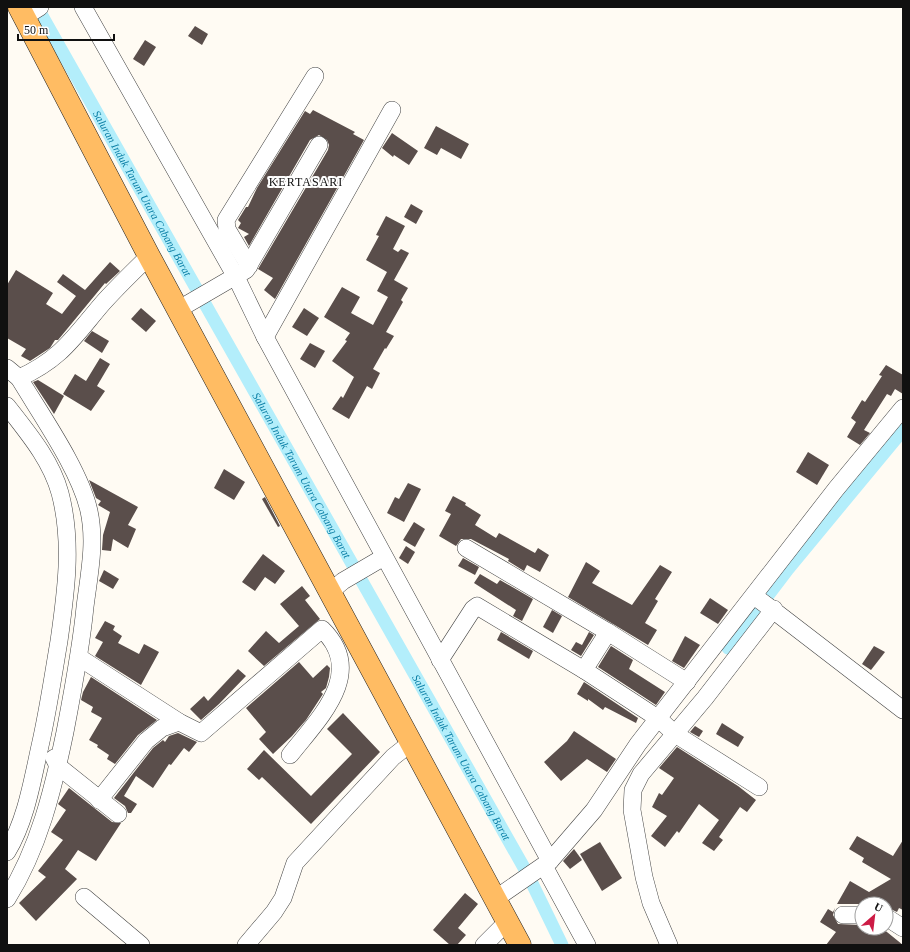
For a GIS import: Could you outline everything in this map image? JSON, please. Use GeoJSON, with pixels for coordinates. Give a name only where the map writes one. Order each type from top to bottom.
{"type":"FeatureCollection","features":[{"type":"Feature","properties":{"kind":"main road"},"geometry":{"type":"LineString","coordinates":[[29,10],[149,256],[183,306],[337,587],[348,648],[403,749],[501,895],[508,921],[520,945]]}},
{"type":"Feature","properties":{"kind":"street"},"geometry":{"type":"LineString","coordinates":[[83,7],[265,337],[380,560],[440,660],[547,863],[587,945]]}},
{"type":"Feature","properties":{"kind":"street"},"geometry":{"type":"LineString","coordinates":[[249,266],[227,229],[226,220],[315,76]]}},
{"type":"Feature","properties":{"kind":"street"},"geometry":{"type":"LineString","coordinates":[[265,337],[392,110]]}},
{"type":"Feature","properties":{"kind":"street"},"geometry":{"type":"LineString","coordinates":[[183,306],[232,278],[249,266],[319,145]]}},
{"type":"Feature","properties":{"kind":"street"},"geometry":{"type":"LineString","coordinates":[[7,899],[21,878],[36,842],[58,766],[80,658],[92,543],[89,510],[84,496],[62,451],[13,373],[47,363],[62,351],[113,292],[149,256]]}},
{"type":"Feature","properties":{"kind":"street"},"geometry":{"type":"LineString","coordinates":[[7,406],[44,455],[52,470],[60,493],[66,522],[68,549],[65,596],[43,734],[26,809],[20,827],[7,852]]}},
{"type":"Feature","properties":{"kind":"street"},"geometry":{"type":"LineString","coordinates":[[667,727],[687,682],[756,597],[836,489],[903,408]]}},
{"type":"Feature","properties":{"kind":"street"},"geometry":{"type":"LineString","coordinates":[[466,548],[608,632],[687,682]]}},
{"type":"Feature","properties":{"kind":"street"},"geometry":{"type":"LineString","coordinates":[[337,587],[380,560]]}},
{"type":"Feature","properties":{"kind":"street"},"geometry":{"type":"LineString","coordinates":[[756,597],[903,710]]}},
{"type":"Feature","properties":{"kind":"street"},"geometry":{"type":"LineString","coordinates":[[440,660],[474,608],[478,606],[584,670],[667,727],[759,787]]}},
{"type":"Feature","properties":{"kind":"street"},"geometry":{"type":"LineString","coordinates":[[501,895],[547,863],[773,609]]}},
{"type":"Feature","properties":{"kind":"street"},"geometry":{"type":"LineString","coordinates":[[80,658],[179,722],[197,732],[202,732],[321,629],[348,648],[337,689],[320,716],[290,755]]}},
{"type":"Feature","properties":{"kind":"street"},"geometry":{"type":"LineString","coordinates":[[584,670],[608,632]]}},
{"type":"Feature","properties":{"kind":"street"},"geometry":{"type":"LineString","coordinates":[[99,800],[146,741],[162,728],[179,722]]}},
{"type":"Feature","properties":{"kind":"street"},"geometry":{"type":"LineString","coordinates":[[43,734],[58,766],[118,814]]}},
{"type":"Feature","properties":{"kind":"street"},"geometry":{"type":"LineString","coordinates":[[246,945],[274,912],[283,898],[295,863],[403,749]]}},
{"type":"Feature","properties":{"kind":"street"},"geometry":{"type":"LineString","coordinates":[[632,769],[634,790],[632,810],[647,890],[658,921],[669,945]]}},
{"type":"Feature","properties":{"kind":"street"},"geometry":{"type":"LineString","coordinates":[[84,897],[141,945]]}},
{"type":"Feature","properties":{"kind":"street"},"geometry":{"type":"LineString","coordinates":[[843,915],[854,915]]}},
{"type":"Feature","properties":{"kind":"street"},"geometry":{"type":"LineString","coordinates":[[484,945],[508,921]]}},
{"type":"Feature","properties":{"kind":"street"},"geometry":{"type":"LineString","coordinates":[[894,922],[903,928]]}},
{"type":"Feature","properties":{"kind":"building"},"geometry":{"type":"Polygon","coordinates":[[[195,26],[208,34],[202,45],[188,36],[195,26]]]}},
{"type":"Feature","properties":{"kind":"building"},"geometry":{"type":"Polygon","coordinates":[[[145,40],[156,47],[144,66],[133,59],[145,40]]]}},
{"type":"Feature","properties":{"kind":"building"},"geometry":{"type":"Polygon","coordinates":[[[313,110],[355,132],[353,134],[364,140],[275,299],[264,290],[273,278],[258,269],[328,150],[329,145],[327,140],[319,135],[310,140],[249,246],[244,237],[249,234],[238,228],[241,223],[238,220],[246,207],[248,207],[257,188],[305,111],[310,114],[313,110]]]}},
{"type":"Feature","properties":{"kind":"building"},"geometry":{"type":"Polygon","coordinates":[[[436,126],[469,144],[461,159],[441,148],[437,155],[424,148],[436,126]]]}},
{"type":"Feature","properties":{"kind":"building"},"geometry":{"type":"Polygon","coordinates":[[[392,133],[418,151],[409,165],[394,155],[393,157],[382,148],[392,133]]]}},
{"type":"Feature","properties":{"kind":"building"},"geometry":{"type":"Polygon","coordinates":[[[411,204],[423,211],[416,224],[404,217],[411,204]]]}},
{"type":"Feature","properties":{"kind":"building"},"geometry":{"type":"Polygon","coordinates":[[[386,216],[405,226],[393,249],[398,252],[401,249],[409,253],[394,280],[408,288],[401,300],[403,302],[386,332],[394,336],[373,369],[380,373],[372,389],[367,386],[349,419],[332,409],[341,396],[343,398],[354,377],[332,361],[347,341],[345,340],[350,333],[324,317],[342,287],[360,297],[351,313],[373,325],[388,297],[377,291],[387,272],[366,260],[379,236],[376,235],[386,216]]]}},
{"type":"Feature","properties":{"kind":"building"},"geometry":{"type":"Polygon","coordinates":[[[110,262],[120,271],[106,284],[105,283],[58,340],[55,340],[50,348],[30,361],[21,356],[26,349],[7,338],[7,285],[16,270],[53,293],[46,304],[62,314],[76,296],[57,282],[63,274],[85,290],[110,262]]]}},
{"type":"Feature","properties":{"kind":"building"},"geometry":{"type":"Polygon","coordinates":[[[141,308],[156,321],[146,332],[131,319],[141,308]]]}},
{"type":"Feature","properties":{"kind":"building"},"geometry":{"type":"Polygon","coordinates":[[[304,308],[319,318],[307,336],[292,327],[304,308]]]}},
{"type":"Feature","properties":{"kind":"building"},"geometry":{"type":"Polygon","coordinates":[[[92,331],[109,341],[102,353],[84,341],[92,331]]]}},
{"type":"Feature","properties":{"kind":"building"},"geometry":{"type":"Polygon","coordinates":[[[310,343],[325,351],[315,368],[300,359],[310,343]]]}},
{"type":"Feature","properties":{"kind":"building"},"geometry":{"type":"Polygon","coordinates":[[[100,358],[110,364],[97,386],[105,391],[91,411],[63,394],[75,374],[86,381],[100,358]]]}},
{"type":"Feature","properties":{"kind":"building"},"geometry":{"type":"Polygon","coordinates":[[[886,365],[903,375],[903,394],[895,389],[891,396],[887,394],[864,430],[870,433],[860,445],[847,437],[856,422],[851,418],[862,400],[865,402],[882,376],[879,375],[886,365]]]}},
{"type":"Feature","properties":{"kind":"building"},"geometry":{"type":"Polygon","coordinates":[[[38,380],[64,396],[54,414],[33,382],[38,380]]]}},
{"type":"Feature","properties":{"kind":"building"},"geometry":{"type":"Polygon","coordinates":[[[808,452],[829,465],[817,485],[796,472],[808,452]]]}},
{"type":"Feature","properties":{"kind":"building"},"geometry":{"type":"Polygon","coordinates":[[[224,469],[245,482],[234,500],[214,488],[224,469]]]}},
{"type":"Feature","properties":{"kind":"building"},"geometry":{"type":"Polygon","coordinates":[[[89,480],[138,507],[128,525],[136,529],[128,548],[113,539],[111,551],[102,550],[103,535],[110,512],[98,505],[101,501],[96,498],[89,480]]]}},
{"type":"Feature","properties":{"kind":"building"},"geometry":{"type":"Polygon","coordinates":[[[408,483],[421,489],[404,522],[387,513],[395,497],[399,499],[408,483]]]}},
{"type":"Feature","properties":{"kind":"building"},"geometry":{"type":"Polygon","coordinates":[[[453,496],[466,503],[465,505],[481,515],[475,525],[496,538],[499,533],[535,553],[538,548],[549,555],[540,572],[527,565],[524,571],[508,561],[509,559],[471,539],[461,539],[456,546],[439,536],[451,514],[445,511],[453,496]]]}},
{"type":"Feature","properties":{"kind":"building"},"geometry":{"type":"Polygon","coordinates":[[[265,497],[280,526],[278,527],[262,499],[265,497]]]}},
{"type":"Feature","properties":{"kind":"building"},"geometry":{"type":"Polygon","coordinates":[[[414,522],[425,529],[415,547],[403,540],[414,522]]]}},
{"type":"Feature","properties":{"kind":"building"},"geometry":{"type":"Polygon","coordinates":[[[406,546],[415,552],[408,564],[399,558],[406,546]]]}},
{"type":"Feature","properties":{"kind":"building"},"geometry":{"type":"Polygon","coordinates":[[[263,554],[285,571],[275,584],[265,577],[255,591],[242,582],[263,554]]]}},
{"type":"Feature","properties":{"kind":"building"},"geometry":{"type":"Polygon","coordinates":[[[463,558],[479,567],[475,575],[458,566],[463,558]]]}},
{"type":"Feature","properties":{"kind":"building"},"geometry":{"type":"Polygon","coordinates":[[[586,562],[600,571],[592,583],[632,605],[660,565],[672,572],[655,599],[658,601],[645,623],[657,630],[648,645],[568,597],[586,562]]]}},
{"type":"Feature","properties":{"kind":"building"},"geometry":{"type":"Polygon","coordinates":[[[104,570],[119,579],[113,589],[99,581],[104,570]]]}},
{"type":"Feature","properties":{"kind":"building"},"geometry":{"type":"Polygon","coordinates":[[[480,574],[497,584],[500,580],[533,599],[522,621],[513,616],[516,610],[474,583],[480,574]]]}},
{"type":"Feature","properties":{"kind":"building"},"geometry":{"type":"Polygon","coordinates":[[[302,586],[310,596],[305,600],[320,619],[264,666],[248,651],[266,631],[279,643],[299,626],[280,604],[302,586]]]}},
{"type":"Feature","properties":{"kind":"building"},"geometry":{"type":"Polygon","coordinates":[[[710,598],[728,610],[718,624],[700,613],[710,598]]]}},
{"type":"Feature","properties":{"kind":"building"},"geometry":{"type":"Polygon","coordinates":[[[552,610],[562,616],[553,633],[543,627],[552,610]]]}},
{"type":"Feature","properties":{"kind":"building"},"geometry":{"type":"Polygon","coordinates":[[[105,621],[115,626],[113,630],[122,636],[118,643],[139,654],[144,644],[159,652],[141,685],[95,656],[103,642],[95,638],[105,621]]]}},
{"type":"Feature","properties":{"kind":"building"},"geometry":{"type":"Polygon","coordinates":[[[501,632],[533,651],[529,659],[497,640],[501,632]]]}},
{"type":"Feature","properties":{"kind":"building"},"geometry":{"type":"Polygon","coordinates":[[[589,632],[594,635],[581,656],[571,650],[576,642],[582,645],[589,632]]]}},
{"type":"Feature","properties":{"kind":"building"},"geometry":{"type":"Polygon","coordinates":[[[685,636],[700,645],[684,668],[672,661],[685,636]]]}},
{"type":"Feature","properties":{"kind":"building"},"geometry":{"type":"Polygon","coordinates":[[[611,646],[633,660],[629,669],[665,692],[656,705],[598,667],[611,646]]]}},
{"type":"Feature","properties":{"kind":"building"},"geometry":{"type":"Polygon","coordinates":[[[874,646],[885,652],[871,670],[862,664],[874,646]]]}},
{"type":"Feature","properties":{"kind":"building"},"geometry":{"type":"Polygon","coordinates":[[[299,662],[313,678],[327,665],[330,668],[326,688],[321,692],[323,694],[306,720],[273,754],[259,739],[266,732],[246,708],[299,662]]]}},
{"type":"Feature","properties":{"kind":"building"},"geometry":{"type":"Polygon","coordinates":[[[238,669],[246,676],[201,720],[190,709],[204,696],[208,701],[238,669]]]}},
{"type":"Feature","properties":{"kind":"building"},"geometry":{"type":"Polygon","coordinates":[[[91,677],[157,720],[138,735],[115,764],[107,759],[109,755],[97,747],[98,745],[89,740],[102,718],[91,712],[93,707],[81,700],[83,692],[91,677]]]}},
{"type":"Feature","properties":{"kind":"building"},"geometry":{"type":"Polygon","coordinates":[[[584,682],[638,718],[636,723],[605,707],[603,710],[588,699],[588,701],[577,694],[584,682]]]}},
{"type":"Feature","properties":{"kind":"building"},"geometry":{"type":"Polygon","coordinates":[[[343,713],[380,752],[311,824],[262,777],[259,780],[247,769],[264,750],[311,796],[352,754],[327,729],[343,713]]]}},
{"type":"Feature","properties":{"kind":"building"},"geometry":{"type":"Polygon","coordinates":[[[722,723],[744,737],[738,747],[716,734],[722,723]]]}},
{"type":"Feature","properties":{"kind":"building"},"geometry":{"type":"Polygon","coordinates":[[[695,726],[703,731],[699,737],[690,732],[695,726]]]}},
{"type":"Feature","properties":{"kind":"building"},"geometry":{"type":"Polygon","coordinates":[[[574,731],[616,759],[607,772],[587,759],[561,781],[544,762],[567,741],[574,731]]]}},
{"type":"Feature","properties":{"kind":"building"},"geometry":{"type":"Polygon","coordinates":[[[178,733],[197,742],[189,752],[184,748],[171,765],[169,764],[153,788],[136,776],[124,796],[137,804],[131,813],[128,813],[125,806],[114,798],[153,748],[163,740],[165,742],[169,736],[178,733]]]}},
{"type":"Feature","properties":{"kind":"building"},"geometry":{"type":"Polygon","coordinates":[[[677,747],[738,786],[756,800],[747,812],[740,807],[719,837],[723,840],[714,851],[702,843],[719,820],[699,804],[679,833],[677,831],[665,847],[651,836],[667,816],[652,807],[659,793],[662,795],[674,778],[659,768],[677,747]]]}},
{"type":"Feature","properties":{"kind":"building"},"geometry":{"type":"Polygon","coordinates":[[[69,788],[112,822],[121,823],[96,861],[78,850],[65,869],[77,879],[36,921],[19,903],[46,877],[38,871],[63,840],[51,832],[66,810],[58,804],[69,788]]]}},
{"type":"Feature","properties":{"kind":"building"},"geometry":{"type":"Polygon","coordinates":[[[857,836],[893,856],[903,840],[903,910],[899,908],[897,912],[894,911],[894,896],[854,896],[854,904],[837,904],[850,881],[869,892],[891,879],[862,862],[864,858],[849,849],[857,836]]]}},
{"type":"Feature","properties":{"kind":"building"},"geometry":{"type":"Polygon","coordinates":[[[600,842],[622,878],[602,891],[580,854],[600,842]]]}},
{"type":"Feature","properties":{"kind":"building"},"geometry":{"type":"Polygon","coordinates":[[[574,849],[582,860],[570,869],[563,861],[574,849]]]}},
{"type":"Feature","properties":{"kind":"building"},"geometry":{"type":"Polygon","coordinates":[[[465,893],[478,904],[458,928],[466,935],[457,945],[450,945],[433,930],[465,893]]]}},
{"type":"Feature","properties":{"kind":"building"},"geometry":{"type":"Polygon","coordinates":[[[835,908],[833,915],[838,924],[854,925],[854,936],[892,936],[903,945],[826,945],[836,932],[820,922],[828,909],[833,912],[835,908]]]}},
{"type":"Feature","properties":{"kind":"waterway","name":"Saluran Induk Tarum Utara Cabang Barat"},"geometry":{"type":"LineString","coordinates":[[37,7],[527,873],[562,945]]}},
{"type":"Feature","properties":{"kind":"waterway"},"geometry":{"type":"LineString","coordinates":[[728,648],[788,569],[903,430]]}},
{"type":"Feature","properties":{"kind":"district","name":"KERTASARI"},"geometry":{"type":"Point","coordinates":[306,182]}}]}
